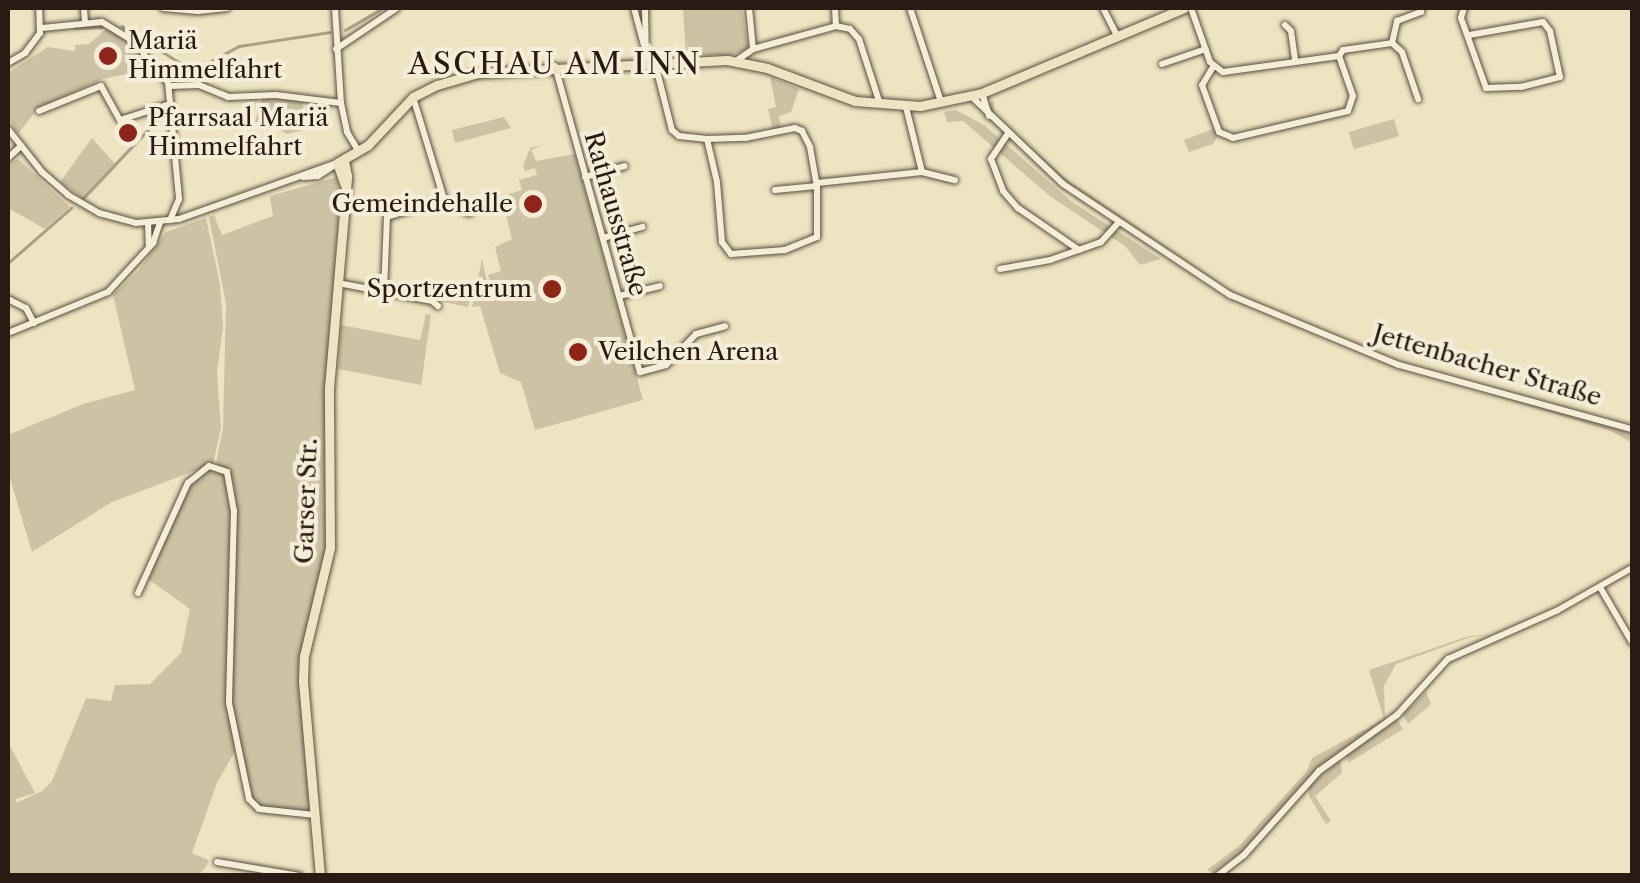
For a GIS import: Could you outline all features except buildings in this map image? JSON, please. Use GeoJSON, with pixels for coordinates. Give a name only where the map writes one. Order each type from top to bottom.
{"type":"FeatureCollection","features":[{"type":"Feature","properties":{"kind":"main road"},"geometry":{"type":"LineString","coordinates":[[339,162],[360,149],[414,97],[437,84],[478,73],[555,66],[736,61],[846,99],[906,107],[977,95],[1189,8]]}},
{"type":"Feature","properties":{"kind":"main road","name":"Garser Str."},"geometry":{"type":"LineString","coordinates":[[320,876],[303,681],[304,656],[330,548],[329,388],[345,184],[339,162]]}},
{"type":"Feature","properties":{"kind":"street"},"geometry":{"type":"LineString","coordinates":[[8,64],[24,52],[42,28],[40,8]]}},
{"type":"Feature","properties":{"kind":"street"},"geometry":{"type":"LineString","coordinates":[[84,8],[86,22]]}},
{"type":"Feature","properties":{"kind":"street"},"geometry":{"type":"LineString","coordinates":[[164,8],[227,8]]}},
{"type":"Feature","properties":{"kind":"street"},"geometry":{"type":"LineString","coordinates":[[334,8],[347,132],[360,149]]}},
{"type":"Feature","properties":{"kind":"street"},"geometry":{"type":"LineString","coordinates":[[336,49],[397,8]]}},
{"type":"Feature","properties":{"kind":"street"},"geometry":{"type":"LineString","coordinates":[[634,8],[640,41],[645,46]]}},
{"type":"Feature","properties":{"kind":"street"},"geometry":{"type":"LineString","coordinates":[[645,8],[645,46],[672,130],[707,139],[746,138],[799,129],[807,138],[817,185],[819,228],[814,241],[766,253],[731,254],[722,242],[717,182],[707,139]]}},
{"type":"Feature","properties":{"kind":"street"},"geometry":{"type":"LineString","coordinates":[[748,8],[753,49]]}},
{"type":"Feature","properties":{"kind":"street"},"geometry":{"type":"LineString","coordinates":[[836,8],[836,26]]}},
{"type":"Feature","properties":{"kind":"street"},"geometry":{"type":"LineString","coordinates":[[910,8],[942,103]]}},
{"type":"Feature","properties":{"kind":"street"},"geometry":{"type":"LineString","coordinates":[[1103,8],[1117,36]]}},
{"type":"Feature","properties":{"kind":"street"},"geometry":{"type":"LineString","coordinates":[[1189,8],[1213,67],[1223,72],[1295,59],[1339,56]]}},
{"type":"Feature","properties":{"kind":"street"},"geometry":{"type":"LineString","coordinates":[[1464,8],[1461,18],[1482,83],[1488,89],[1560,77],[1550,31],[1543,22],[1469,35]]}},
{"type":"Feature","properties":{"kind":"street"},"geometry":{"type":"LineString","coordinates":[[1392,43],[1397,21],[1421,10]]}},
{"type":"Feature","properties":{"kind":"street"},"geometry":{"type":"LineString","coordinates":[[42,28],[102,22],[138,44],[170,86],[168,105],[177,154],[178,198],[169,221]]}},
{"type":"Feature","properties":{"kind":"street"},"geometry":{"type":"LineString","coordinates":[[1285,25],[1291,31],[1295,59]]}},
{"type":"Feature","properties":{"kind":"street"},"geometry":{"type":"LineString","coordinates":[[736,61],[753,49],[836,26],[850,29],[859,38],[880,106]]}},
{"type":"Feature","properties":{"kind":"street"},"geometry":{"type":"LineString","coordinates":[[1339,56],[1343,50],[1392,43]]}},
{"type":"Feature","properties":{"kind":"street"},"geometry":{"type":"LineString","coordinates":[[1392,43],[1402,52],[1418,99]]}},
{"type":"Feature","properties":{"kind":"street"},"geometry":{"type":"LineString","coordinates":[[1162,64],[1206,49]]}},
{"type":"Feature","properties":{"kind":"street"},"geometry":{"type":"LineString","coordinates":[[1213,67],[1202,85],[1222,135],[1233,138],[1325,122],[1345,113],[1353,100],[1339,56]]}},
{"type":"Feature","properties":{"kind":"street","name":"Rathausstraße"},"geometry":{"type":"LineString","coordinates":[[555,66],[640,372],[666,366],[696,334],[725,326]]}},
{"type":"Feature","properties":{"kind":"street"},"geometry":{"type":"LineString","coordinates":[[170,86],[199,85],[228,97],[276,95],[342,103]]}},
{"type":"Feature","properties":{"kind":"street"},"geometry":{"type":"LineString","coordinates":[[39,111],[101,86],[120,120],[168,105]]}},
{"type":"Feature","properties":{"kind":"street","name":"Jettenbacher Straße"},"geometry":{"type":"LineString","coordinates":[[977,95],[1007,135],[1063,184],[1230,295],[1374,356],[1631,426]]}},
{"type":"Feature","properties":{"kind":"street"},"geometry":{"type":"LineString","coordinates":[[414,97],[444,198],[469,213]]}},
{"type":"Feature","properties":{"kind":"street"},"geometry":{"type":"LineString","coordinates":[[906,107],[922,172]]}},
{"type":"Feature","properties":{"kind":"street"},"geometry":{"type":"LineString","coordinates":[[8,125],[55,185],[82,205],[118,220],[148,224],[188,216],[339,162]]}},
{"type":"Feature","properties":{"kind":"street"},"geometry":{"type":"LineString","coordinates":[[1007,135],[991,159],[1002,191],[1018,208],[1078,250]]}},
{"type":"Feature","properties":{"kind":"street"},"geometry":{"type":"LineString","coordinates":[[8,158],[19,142]]}},
{"type":"Feature","properties":{"kind":"street"},"geometry":{"type":"LineString","coordinates":[[586,176],[624,166]]}},
{"type":"Feature","properties":{"kind":"street"},"geometry":{"type":"LineString","coordinates":[[775,190],[922,172],[955,180]]}},
{"type":"Feature","properties":{"kind":"street"},"geometry":{"type":"LineString","coordinates":[[178,198],[188,216]]}},
{"type":"Feature","properties":{"kind":"street"},"geometry":{"type":"LineString","coordinates":[[384,290],[387,217],[444,198]]}},
{"type":"Feature","properties":{"kind":"street"},"geometry":{"type":"LineString","coordinates":[[1000,269],[1078,250],[1107,238],[1119,222]]}},
{"type":"Feature","properties":{"kind":"street"},"geometry":{"type":"LineString","coordinates":[[8,333],[108,292],[148,248],[160,223]]}},
{"type":"Feature","properties":{"kind":"street"},"geometry":{"type":"LineString","coordinates":[[148,224],[148,248]]}},
{"type":"Feature","properties":{"kind":"street"},"geometry":{"type":"LineString","coordinates":[[602,238],[642,227]]}},
{"type":"Feature","properties":{"kind":"street"},"geometry":{"type":"LineString","coordinates":[[338,283],[384,290],[438,306]]}},
{"type":"Feature","properties":{"kind":"street"},"geometry":{"type":"LineString","coordinates":[[619,296],[660,286]]}},
{"type":"Feature","properties":{"kind":"street"},"geometry":{"type":"LineString","coordinates":[[8,300],[26,308],[34,323]]}},
{"type":"Feature","properties":{"kind":"street"},"geometry":{"type":"LineString","coordinates":[[138,593],[188,483],[202,469],[221,468],[231,480],[234,510],[229,704],[248,798],[259,809],[316,815]]}},
{"type":"Feature","properties":{"kind":"street"},"geometry":{"type":"LineString","coordinates":[[1217,876],[1244,854],[1302,788],[1340,754],[1397,714],[1448,658],[1632,568]]}},
{"type":"Feature","properties":{"kind":"street"},"geometry":{"type":"LineString","coordinates":[[1600,586],[1632,642]]}},
{"type":"Feature","properties":{"kind":"street"},"geometry":{"type":"LineString","coordinates":[[216,862],[300,876]]}},
{"type":"Feature","properties":{"kind":"shaded area"},"geometry":{"type":"Polygon","coordinates":[[[683,8],[742,8],[748,49],[731,55],[686,55],[683,8]]]}},
{"type":"Feature","properties":{"kind":"shaded area"},"geometry":{"type":"Polygon","coordinates":[[[107,28],[137,45],[147,62],[143,71],[102,79],[38,108],[18,134],[8,118],[8,73],[48,47],[75,51],[75,45],[89,44],[107,28]]]}},
{"type":"Feature","properties":{"kind":"shaded area"},"geometry":{"type":"Polygon","coordinates":[[[770,77],[799,89],[791,112],[779,116],[781,128],[773,130],[768,109],[776,107],[770,77]]]}},
{"type":"Feature","properties":{"kind":"shaded area"},"geometry":{"type":"Polygon","coordinates":[[[263,97],[303,101],[303,130],[287,134],[269,123],[254,124],[263,97]]]}},
{"type":"Feature","properties":{"kind":"shaded area"},"geometry":{"type":"Polygon","coordinates":[[[993,101],[995,115],[1065,178],[1239,295],[1058,176],[990,113],[988,105],[993,101]]]}},
{"type":"Feature","properties":{"kind":"shaded area"},"geometry":{"type":"Polygon","coordinates":[[[956,110],[984,125],[1072,202],[1161,259],[1140,265],[1125,246],[1051,197],[963,121],[947,122],[944,112],[956,110]]]}},
{"type":"Feature","properties":{"kind":"shaded area"},"geometry":{"type":"Polygon","coordinates":[[[504,117],[511,128],[455,143],[452,130],[504,117]]]}},
{"type":"Feature","properties":{"kind":"shaded area"},"geometry":{"type":"Polygon","coordinates":[[[1394,119],[1399,136],[1354,149],[1349,132],[1394,119]]]}},
{"type":"Feature","properties":{"kind":"shaded area"},"geometry":{"type":"Polygon","coordinates":[[[1213,129],[1218,136],[1213,144],[1189,152],[1184,140],[1213,129]]]}},
{"type":"Feature","properties":{"kind":"shaded area"},"geometry":{"type":"Polygon","coordinates":[[[92,138],[117,166],[85,200],[60,182],[92,138]]]}},
{"type":"Feature","properties":{"kind":"shaded area","name":"Sportzentrum"},"geometry":{"type":"Polygon","coordinates":[[[543,145],[531,150],[536,161],[575,154],[643,400],[535,430],[521,382],[500,373],[480,306],[472,307],[482,259],[488,287],[484,298],[493,292],[488,275],[501,271],[495,247],[512,239],[506,215],[514,213],[509,194],[522,190],[519,180],[537,175],[535,168],[525,171],[523,166],[530,148],[543,145]]]}},
{"type":"Feature","properties":{"kind":"shaded area"},"geometry":{"type":"Polygon","coordinates":[[[18,159],[70,207],[45,229],[8,208],[8,165],[18,159]]]}},
{"type":"Feature","properties":{"kind":"shaded area"},"geometry":{"type":"Polygon","coordinates":[[[337,177],[340,192],[331,326],[326,548],[299,681],[312,811],[309,813],[260,808],[250,798],[231,703],[236,509],[233,480],[216,463],[223,428],[226,304],[209,217],[214,215],[222,235],[273,216],[270,196],[337,177]]]}},
{"type":"Feature","properties":{"kind":"shaded area"},"geometry":{"type":"Polygon","coordinates":[[[206,218],[220,284],[223,327],[217,372],[221,428],[213,464],[112,502],[32,552],[8,472],[8,435],[83,404],[135,390],[113,295],[138,271],[166,232],[206,218]]]}},
{"type":"Feature","properties":{"kind":"shaded area"},"geometry":{"type":"Polygon","coordinates":[[[448,282],[472,287],[468,307],[438,301],[434,285],[448,282]]]}},
{"type":"Feature","properties":{"kind":"shaded area"},"geometry":{"type":"Polygon","coordinates":[[[426,314],[431,315],[421,385],[338,369],[341,325],[420,340],[426,314]]]}},
{"type":"Feature","properties":{"kind":"shaded area"},"geometry":{"type":"Polygon","coordinates":[[[1485,393],[1631,432],[1632,443],[1611,431],[1485,393]]]}},
{"type":"Feature","properties":{"kind":"shaded area"},"geometry":{"type":"Polygon","coordinates":[[[209,469],[226,473],[231,489],[227,678],[235,751],[217,783],[192,853],[209,860],[198,876],[8,875],[8,742],[35,793],[16,799],[16,803],[42,791],[52,781],[86,698],[111,701],[115,685],[150,684],[181,653],[190,609],[148,579],[190,485],[209,469]]]}},
{"type":"Feature","properties":{"kind":"shaded area"},"geometry":{"type":"Polygon","coordinates":[[[1491,635],[1471,637],[1396,664],[1384,686],[1385,720],[1317,768],[1242,852],[1213,873],[1207,870],[1239,846],[1307,771],[1312,758],[1384,719],[1369,670],[1469,636],[1491,635]]]}},
{"type":"Feature","properties":{"kind":"shaded area"},"geometry":{"type":"Polygon","coordinates":[[[1426,692],[1431,704],[1408,724],[1403,715],[1426,692]]]}},
{"type":"Feature","properties":{"kind":"shaded area"},"geometry":{"type":"Polygon","coordinates":[[[1397,720],[1403,729],[1348,763],[1346,753],[1397,720]]]}},
{"type":"Feature","properties":{"kind":"shaded area"},"geometry":{"type":"Polygon","coordinates":[[[1340,760],[1342,773],[1315,796],[1331,821],[1326,824],[1309,796],[1309,786],[1340,760]]]}},
{"type":"Feature","properties":{"kind":"waterway"},"geometry":{"type":"LineString","coordinates":[[345,30],[383,8]]}},
{"type":"Feature","properties":{"kind":"waterway"},"geometry":{"type":"LineString","coordinates":[[122,26],[193,71],[239,46],[330,32]]}},
{"type":"Feature","properties":{"kind":"waterway"},"geometry":{"type":"LineString","coordinates":[[74,28],[102,27]]}},
{"type":"Feature","properties":{"kind":"waterway"},"geometry":{"type":"LineString","coordinates":[[82,199],[164,113]]}},
{"type":"Feature","properties":{"kind":"waterway"},"geometry":{"type":"LineString","coordinates":[[8,263],[71,208]]}},
{"type":"Feature","properties":{"kind":"place","name":"Mariä Himmelfahrt"},"geometry":{"type":"Point","coordinates":[108,56]}},
{"type":"Feature","properties":{"kind":"place","name":"Pfarrsaal Mariä Himmelfahrt"},"geometry":{"type":"Point","coordinates":[128,133]}},
{"type":"Feature","properties":{"kind":"place","name":"Gemeindehalle"},"geometry":{"type":"Point","coordinates":[533,204]}},
{"type":"Feature","properties":{"kind":"place","name":"Sportzentrum"},"geometry":{"type":"Point","coordinates":[552,289]}},
{"type":"Feature","properties":{"kind":"place","name":"Veilchen Arena"},"geometry":{"type":"Point","coordinates":[578,352]}},
{"type":"Feature","properties":{"kind":"district","name":"ASCHAU AM INN"},"geometry":{"type":"Point","coordinates":[555,64]}}]}
